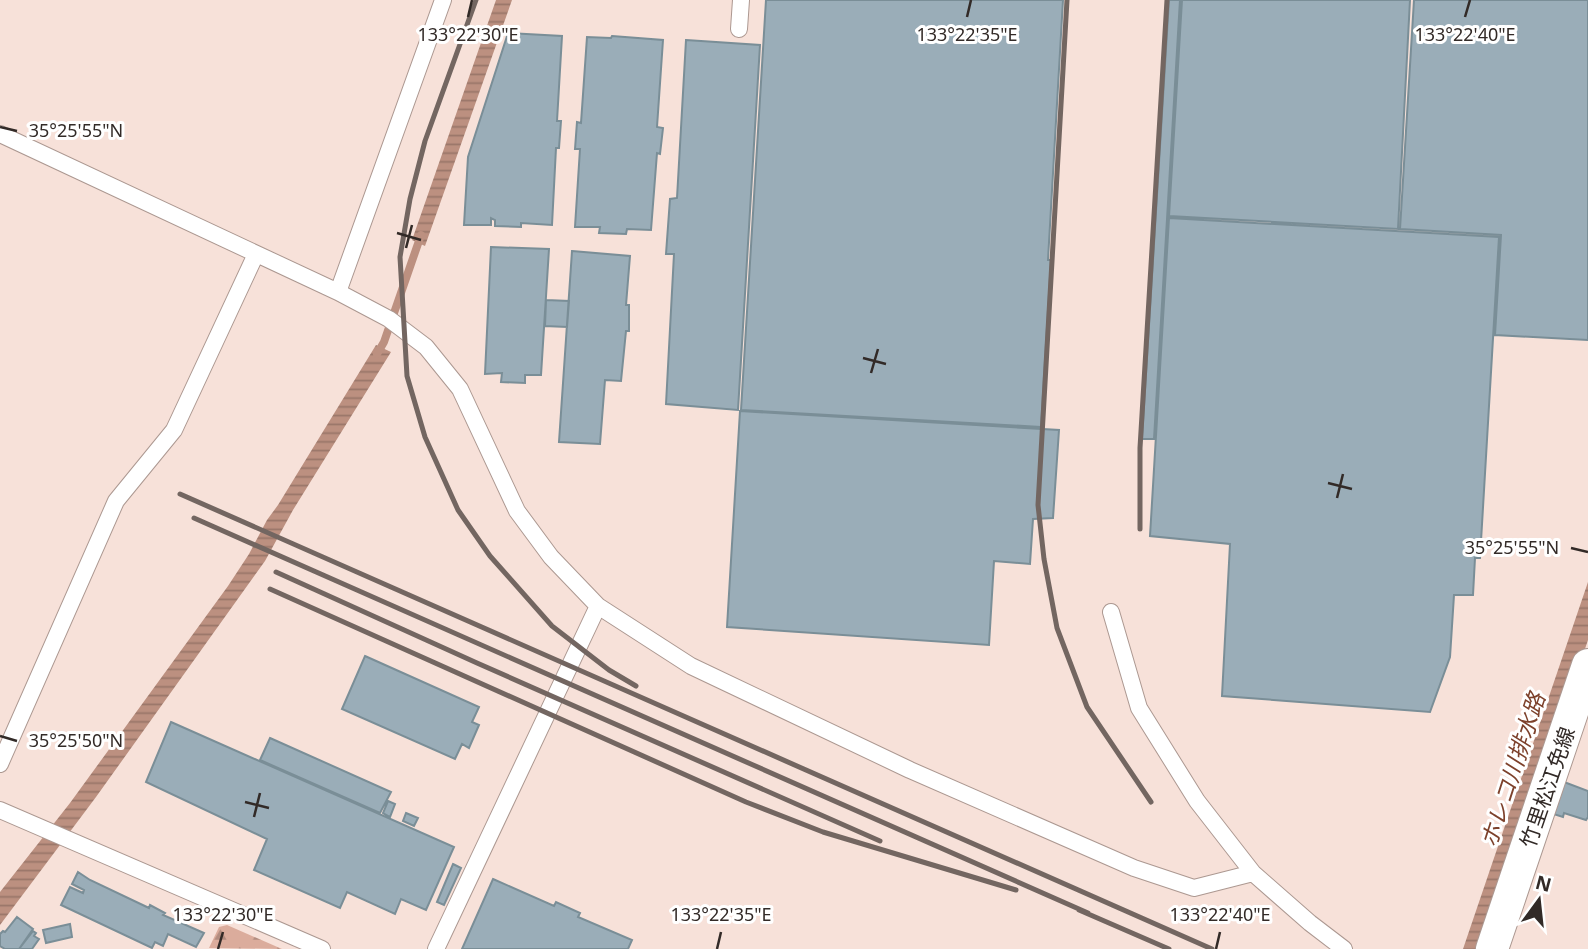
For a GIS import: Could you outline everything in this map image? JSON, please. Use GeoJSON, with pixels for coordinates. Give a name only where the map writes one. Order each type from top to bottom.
{"type":"FeatureCollection","features":[{"type":"Feature","properties":{"kind":"street","name":"竹里松江免線"},"geometry":{"type":"LineString","coordinates":[[1492,949],[1588,666]]}},
{"type":"Feature","properties":{"kind":"lane"},"geometry":{"type":"LineString","coordinates":[[338,292],[443,0]]}},
{"type":"Feature","properties":{"kind":"lane"},"geometry":{"type":"LineString","coordinates":[[739,29],[741,0]]}},
{"type":"Feature","properties":{"kind":"lane"},"geometry":{"type":"LineString","coordinates":[[0,134],[338,292],[389,319],[426,347],[460,389],[517,511],[551,557],[598,606],[691,666],[910,770],[1133,868],[1194,888],[1253,873]]}},
{"type":"Feature","properties":{"kind":"lane"},"geometry":{"type":"LineString","coordinates":[[0,764],[116,501],[174,430],[256,254]]}},
{"type":"Feature","properties":{"kind":"lane"},"geometry":{"type":"LineString","coordinates":[[436,949],[598,606]]}},
{"type":"Feature","properties":{"kind":"lane"},"geometry":{"type":"LineString","coordinates":[[1111,612],[1139,708],[1197,801],[1253,873],[1344,949]]}},
{"type":"Feature","properties":{"kind":"lane"},"geometry":{"type":"LineString","coordinates":[[0,810],[321,949]]}},
{"type":"Feature","properties":{"kind":"green space"},"geometry":{"type":"Polygon","coordinates":[[[227,925],[282,949],[209,948],[219,927],[227,925]]]}},
{"type":"Feature","properties":{"kind":"shaded area"},"geometry":{"type":"Polygon","coordinates":[[[496,0],[512,0],[425,246],[412,240],[496,0]]]}},
{"type":"Feature","properties":{"kind":"shaded area"},"geometry":{"type":"Polygon","coordinates":[[[376,345],[391,352],[293,510],[265,561],[96,797],[0,925],[0,892],[70,803],[228,586],[376,345]]]}},
{"type":"Feature","properties":{"kind":"shaded area"},"geometry":{"type":"Polygon","coordinates":[[[1588,582],[1588,640],[1483,949],[1463,949],[1588,582]]]}},
{"type":"Feature","properties":{"kind":"building"},"geometry":{"type":"Polygon","coordinates":[[[766,0],[1063,0],[1041,427],[741,410],[766,0]]]}},
{"type":"Feature","properties":{"kind":"building"},"geometry":{"type":"Polygon","coordinates":[[[1169,0],[1180,0],[1154,439],[1142,439],[1169,0]]]}},
{"type":"Feature","properties":{"kind":"building"},"geometry":{"type":"Polygon","coordinates":[[[1182,0],[1410,0],[1398,229],[1169,216],[1182,0]]]}},
{"type":"Feature","properties":{"kind":"building"},"geometry":{"type":"Polygon","coordinates":[[[1414,0],[1588,0],[1588,340],[1495,335],[1501,235],[1400,229],[1414,0]]]}},
{"type":"Feature","properties":{"kind":"building"},"geometry":{"type":"Polygon","coordinates":[[[508,33],[562,36],[557,121],[561,121],[559,148],[556,148],[552,225],[521,223],[521,227],[495,226],[495,220],[491,218],[491,225],[464,225],[468,157],[508,33]]]}},
{"type":"Feature","properties":{"kind":"building"},"geometry":{"type":"Polygon","coordinates":[[[587,37],[663,40],[657,127],[663,128],[660,154],[657,153],[651,230],[627,229],[626,234],[599,233],[600,227],[575,227],[580,149],[575,149],[577,122],[581,123],[587,37]]]}},
{"type":"Feature","properties":{"kind":"building"},"geometry":{"type":"Polygon","coordinates":[[[686,40],[760,45],[738,410],[666,404],[674,254],[666,254],[670,199],[677,198],[686,40]]]}},
{"type":"Feature","properties":{"kind":"building"},"geometry":{"type":"Polygon","coordinates":[[[1169,218],[1499,237],[1480,558],[1475,558],[1473,595],[1454,595],[1450,657],[1430,712],[1222,696],[1230,544],[1150,536],[1169,218]]]}},
{"type":"Feature","properties":{"kind":"building"},"geometry":{"type":"Polygon","coordinates":[[[491,247],[549,249],[541,375],[525,375],[525,383],[501,382],[502,373],[485,374],[491,247]]]}},
{"type":"Feature","properties":{"kind":"building"},"geometry":{"type":"Polygon","coordinates":[[[572,251],[630,256],[626,305],[629,305],[629,331],[626,331],[621,381],[605,380],[600,444],[559,442],[572,251]]]}},
{"type":"Feature","properties":{"kind":"building"},"geometry":{"type":"Polygon","coordinates":[[[546,300],[569,301],[567,327],[545,326],[546,300]]]}},
{"type":"Feature","properties":{"kind":"building"},"geometry":{"type":"Polygon","coordinates":[[[740,411],[1059,430],[1053,518],[1033,519],[1030,564],[994,561],[989,645],[727,627],[740,411]]]}},
{"type":"Feature","properties":{"kind":"building"},"geometry":{"type":"Polygon","coordinates":[[[365,656],[479,707],[472,722],[479,725],[469,748],[462,744],[455,759],[342,709],[365,656]]]}},
{"type":"Feature","properties":{"kind":"building"},"geometry":{"type":"Polygon","coordinates":[[[171,722],[454,847],[426,910],[401,899],[395,914],[347,892],[340,908],[254,870],[267,839],[146,782],[171,722]]]}},
{"type":"Feature","properties":{"kind":"building"},"geometry":{"type":"Polygon","coordinates":[[[270,738],[391,792],[380,813],[260,760],[270,738]]]}},
{"type":"Feature","properties":{"kind":"building"},"geometry":{"type":"Polygon","coordinates":[[[1564,782],[1588,791],[1586,820],[1564,813],[1563,817],[1550,813],[1564,782]]]}},
{"type":"Feature","properties":{"kind":"building"},"geometry":{"type":"Polygon","coordinates":[[[388,801],[395,804],[390,817],[383,813],[388,801]]]}},
{"type":"Feature","properties":{"kind":"building"},"geometry":{"type":"Polygon","coordinates":[[[406,813],[418,818],[414,826],[403,821],[406,813]]]}},
{"type":"Feature","properties":{"kind":"building"},"geometry":{"type":"Polygon","coordinates":[[[453,864],[461,868],[444,905],[437,902],[453,864]]]}},
{"type":"Feature","properties":{"kind":"building"},"geometry":{"type":"Polygon","coordinates":[[[78,872],[204,933],[196,947],[168,934],[163,946],[155,942],[152,948],[61,905],[70,887],[83,893],[84,890],[72,884],[78,872]]]}},
{"type":"Feature","properties":{"kind":"building"},"geometry":{"type":"Polygon","coordinates":[[[493,879],[554,906],[556,902],[580,913],[578,917],[632,940],[628,949],[462,949],[493,879]]]}},
{"type":"Feature","properties":{"kind":"building"},"geometry":{"type":"Polygon","coordinates":[[[17,917],[33,929],[19,949],[5,949],[0,946],[0,934],[5,932],[17,917]]]}},
{"type":"Feature","properties":{"kind":"building"},"geometry":{"type":"Polygon","coordinates":[[[70,924],[72,937],[46,943],[43,930],[70,924]]]}},
{"type":"Feature","properties":{"kind":"building"},"geometry":{"type":"Polygon","coordinates":[[[33,931],[36,933],[34,936],[39,939],[32,949],[19,949],[33,931]]]}},
{"type":"Feature","properties":{"kind":"waterway"},"geometry":{"type":"LineString","coordinates":[[377,354],[384,342],[421,235]]}},
{"type":"Feature","properties":{"kind":"railway"},"geometry":{"type":"LineString","coordinates":[[476,0],[425,141],[410,199],[400,257],[407,376],[425,437],[458,510],[490,556],[552,626],[609,670],[636,686]]}},
{"type":"Feature","properties":{"kind":"railway"},"geometry":{"type":"LineString","coordinates":[[1067,0],[1038,505],[1044,559],[1057,628],[1087,707],[1151,802]]}},
{"type":"Feature","properties":{"kind":"railway"},"geometry":{"type":"LineString","coordinates":[[1140,529],[1140,448],[1167,0]]}},
{"type":"Feature","properties":{"kind":"railway"},"geometry":{"type":"LineString","coordinates":[[180,494],[1212,949]]}},
{"type":"Feature","properties":{"kind":"railway"},"geometry":{"type":"LineString","coordinates":[[194,518],[1088,913]]}},
{"type":"Feature","properties":{"kind":"railway"},"geometry":{"type":"LineString","coordinates":[[276,572],[880,841]]}},
{"type":"Feature","properties":{"kind":"railway"},"geometry":{"type":"LineString","coordinates":[[270,589],[746,802],[823,832],[1016,890]]}},
{"type":"Feature","properties":{"kind":"railway"},"geometry":{"type":"LineString","coordinates":[[1079,910],[1169,949]]}},
{"type":"Feature","properties":{"kind":"water label","name":"ホレコ川排水路"},"geometry":{"type":"Point","coordinates":[1512,770]}}]}
